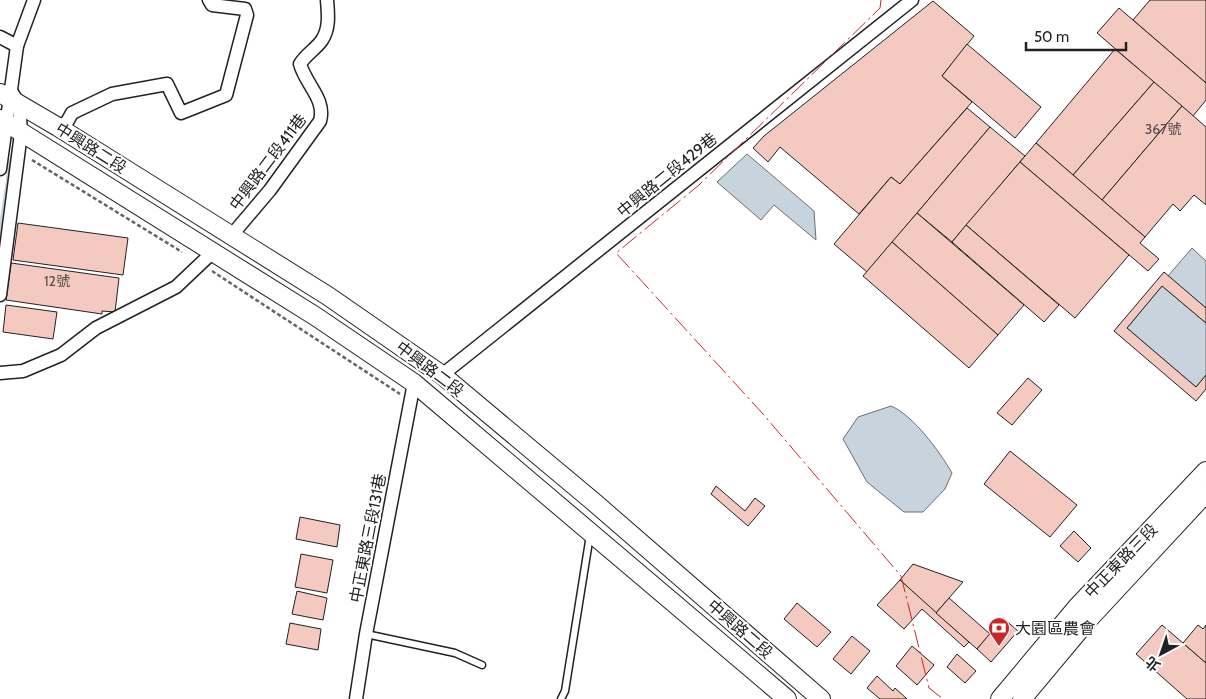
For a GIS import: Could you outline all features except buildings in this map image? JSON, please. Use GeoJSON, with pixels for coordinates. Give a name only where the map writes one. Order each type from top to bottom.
{"type":"FeatureCollection","features":[{"type":"Feature","properties":{"kind":"street"},"geometry":{"type":"LineString","coordinates":[[0,294],[9,96],[17,46],[34,0]]}},
{"type":"Feature","properties":{"kind":"street"},"geometry":{"type":"LineString","coordinates":[[58,127],[68,122],[72,113],[112,94],[167,84],[181,112],[226,95],[247,15],[245,9],[212,5],[209,0]]}},
{"type":"Feature","properties":{"kind":"street","name":"中興路二段411巷"},"geometry":{"type":"LineString","coordinates":[[231,236],[270,190],[320,122],[322,114],[320,102],[300,64],[304,57],[323,40],[329,21],[327,0]]}},
{"type":"Feature","properties":{"kind":"street","name":"中興路二段429巷"},"geometry":{"type":"LineString","coordinates":[[442,375],[912,0]]}},
{"type":"Feature","properties":{"kind":"street"},"geometry":{"type":"LineString","coordinates":[[0,37],[17,46]]}},
{"type":"Feature","properties":{"kind":"street","name":"中興路二段"},"geometry":{"type":"LineString","coordinates":[[9,96],[328,296],[442,375],[595,503],[821,699]]}},
{"type":"Feature","properties":{"kind":"street"},"geometry":{"type":"LineString","coordinates":[[0,169],[9,125]]}},
{"type":"Feature","properties":{"kind":"street","name":"中興路二段"},"geometry":{"type":"LineString","coordinates":[[9,125],[207,258],[315,316],[590,534],[788,699]]}},
{"type":"Feature","properties":{"kind":"street"},"geometry":{"type":"LineString","coordinates":[[0,373],[22,371],[61,355],[96,328],[176,287],[231,236]]}},
{"type":"Feature","properties":{"kind":"street"},"geometry":{"type":"LineString","coordinates":[[408,389],[442,375]]}},
{"type":"Feature","properties":{"kind":"street","name":"中正東路三段131巷"},"geometry":{"type":"LineString","coordinates":[[356,699],[408,389]]}},
{"type":"Feature","properties":{"kind":"street","name":"中正東路三段"},"geometry":{"type":"LineString","coordinates":[[1000,699],[1077,607],[1206,471]]}},
{"type":"Feature","properties":{"kind":"street","name":"中正東路三段"},"geometry":{"type":"LineString","coordinates":[[1022,699],[1088,620],[1206,493]]}},
{"type":"Feature","properties":{"kind":"street"},"geometry":{"type":"LineString","coordinates":[[788,699],[802,683]]}},
{"type":"Feature","properties":{"kind":"lane"},"geometry":{"type":"LineString","coordinates":[[562,699],[565,691],[590,534]]}},
{"type":"Feature","properties":{"kind":"lane"},"geometry":{"type":"LineString","coordinates":[[366,634],[455,652],[482,665]]}},
{"type":"Feature","properties":{"kind":"path"},"geometry":{"type":"LineString","coordinates":[[32,160],[207,258],[408,389]]}},
{"type":"Feature","properties":{"kind":"shaded area"},"geometry":{"type":"Polygon","coordinates":[[[747,154],[814,211],[816,240],[774,205],[761,220],[717,182],[747,154]]]}},
{"type":"Feature","properties":{"kind":"shaded area"},"geometry":{"type":"Polygon","coordinates":[[[1192,248],[1206,261],[1206,308],[1168,276],[1192,248]]]}},
{"type":"Feature","properties":{"kind":"shaded area"},"geometry":{"type":"Polygon","coordinates":[[[1162,286],[1206,323],[1206,375],[1196,387],[1127,328],[1162,286]]]}},
{"type":"Feature","properties":{"kind":"shaded area"},"geometry":{"type":"Polygon","coordinates":[[[891,406],[908,417],[917,426],[941,455],[952,473],[945,489],[923,512],[904,512],[867,482],[843,439],[858,417],[891,406]]]}},
{"type":"Feature","properties":{"kind":"waterway"},"geometry":{"type":"LineString","coordinates":[[0,232],[11,160]]}},
{"type":"Feature","properties":{"kind":"power"},"geometry":{"type":"LineString","coordinates":[[881,0],[880,8],[699,185],[616,253],[763,414],[901,576],[929,688],[943,699]]}},
{"type":"Feature","properties":{"kind":"place","name":"大園區農會"},"geometry":{"type":"Point","coordinates":[999,647]}}]}
